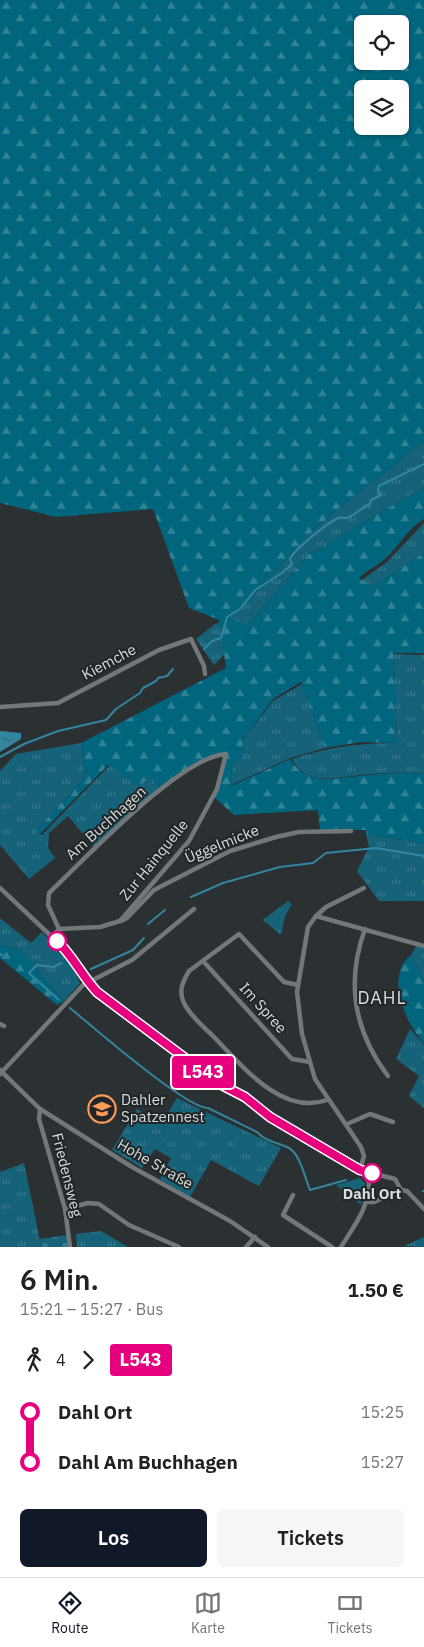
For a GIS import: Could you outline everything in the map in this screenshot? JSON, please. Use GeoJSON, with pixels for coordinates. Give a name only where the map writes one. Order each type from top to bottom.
{"type":"FeatureCollection","features":[{"type":"Feature","properties":{"kind":"street","name":"Kiemche"},"geometry":{"type":"LineString","coordinates":[[0,707],[58,703],[159,650],[191,639],[204,666],[205,674]]}},
{"type":"Feature","properties":{"kind":"street","name":"Zur Hainquelle"},"geometry":{"type":"LineString","coordinates":[[59,929],[100,927],[120,921],[189,841],[217,789],[226,754]]}},
{"type":"Feature","properties":{"kind":"street","name":"Am Buchhagen"},"geometry":{"type":"LineString","coordinates":[[59,929],[48,905],[49,893],[117,828],[190,768],[217,755],[226,754]]}},
{"type":"Feature","properties":{"kind":"street","name":"Üggelmicke"},"geometry":{"type":"LineString","coordinates":[[120,921],[127,918],[142,901],[161,886],[230,851],[276,836],[299,832],[350,831]]}},
{"type":"Feature","properties":{"kind":"street"},"geometry":{"type":"LineString","coordinates":[[0,888],[53,936],[73,958],[88,982],[103,997],[218,1083],[245,1097],[270,1117],[360,1170],[395,1179],[402,1190]]}},
{"type":"Feature","properties":{"kind":"street"},"geometry":{"type":"LineString","coordinates":[[341,1247],[362,1215],[369,1182],[360,1170],[363,1152],[347,1124],[327,1100],[315,1079],[302,1034],[298,985],[308,927],[326,907],[364,888]]}},
{"type":"Feature","properties":{"kind":"street"},"geometry":{"type":"LineString","coordinates":[[1,1072],[83,984],[132,960],[194,909]]}},
{"type":"Feature","properties":{"kind":"street"},"geometry":{"type":"LineString","coordinates":[[316,916],[365,928],[424,946]]}},
{"type":"Feature","properties":{"kind":"street"},"geometry":{"type":"LineString","coordinates":[[365,928],[358,949],[354,979],[356,1007],[371,1048],[388,1076]]}},
{"type":"Feature","properties":{"kind":"street"},"geometry":{"type":"LineString","coordinates":[[53,936],[59,929]]}},
{"type":"Feature","properties":{"kind":"street"},"geometry":{"type":"LineString","coordinates":[[298,985],[284,982],[239,934],[189,971],[182,985],[181,993],[184,1004],[194,1017],[252,1075],[278,1094],[302,1104],[319,1103],[327,1100]]}},
{"type":"Feature","properties":{"kind":"street","name":"Im Spree"},"geometry":{"type":"LineString","coordinates":[[203,961],[292,1059],[310,1062]]}},
{"type":"Feature","properties":{"kind":"street","name":"Hohe Straße"},"geometry":{"type":"LineString","coordinates":[[1,1072],[40,1109],[132,1167],[230,1221],[268,1247]]}},
{"type":"Feature","properties":{"kind":"street","name":"Friedensweg"},"geometry":{"type":"LineString","coordinates":[[40,1109],[39,1119],[65,1209],[70,1247]]}},
{"type":"Feature","properties":{"kind":"street"},"geometry":{"type":"LineString","coordinates":[[347,1124],[370,1114],[393,1122]]}},
{"type":"Feature","properties":{"kind":"street"},"geometry":{"type":"LineString","coordinates":[[366,1202],[374,1202],[402,1190],[407,1191],[424,1209]]}},
{"type":"Feature","properties":{"kind":"street"},"geometry":{"type":"LineString","coordinates":[[294,1195],[282,1215],[332,1247]]}},
{"type":"Feature","properties":{"kind":"street"},"geometry":{"type":"LineString","coordinates":[[65,1209],[88,1203],[99,1204],[129,1225],[179,1247]]}},
{"type":"Feature","properties":{"kind":"street"},"geometry":{"type":"LineString","coordinates":[[246,1247],[255,1237]]}},
{"type":"Feature","properties":{"kind":"green space"},"geometry":{"type":"Polygon","coordinates":[[[0,0],[424,0],[424,441],[321,523],[230,617],[248,625],[309,554],[424,487],[424,519],[408,533],[385,559],[359,578],[373,586],[424,553],[424,653],[394,653],[397,743],[360,742],[325,748],[301,682],[273,699],[243,741],[244,754],[232,765],[231,786],[290,759],[297,768],[315,778],[336,779],[390,773],[424,774],[424,844],[366,834],[366,830],[320,830],[318,810],[234,815],[214,797],[226,754],[208,757],[199,761],[160,788],[150,777],[139,786],[108,765],[40,834],[35,832],[85,777],[81,743],[226,668],[219,620],[189,608],[153,509],[56,517],[0,503],[0,0]]]}},
{"type":"Feature","properties":{"kind":"green space"},"geometry":{"type":"Polygon","coordinates":[[[424,441],[424,487],[309,554],[247,626],[230,617],[321,523],[424,441]]]}},
{"type":"Feature","properties":{"kind":"green space"},"geometry":{"type":"Polygon","coordinates":[[[424,523],[424,553],[373,586],[362,580],[387,562],[424,523]]]}},
{"type":"Feature","properties":{"kind":"green space"},"geometry":{"type":"Polygon","coordinates":[[[221,622],[232,647],[214,665],[196,639],[215,624],[221,622]]]}},
{"type":"Feature","properties":{"kind":"green space"},"geometry":{"type":"Polygon","coordinates":[[[394,654],[424,655],[424,774],[383,773],[326,778],[306,774],[298,768],[292,759],[318,751],[357,745],[397,743],[394,654]]]}},
{"type":"Feature","properties":{"kind":"green space"},"geometry":{"type":"Polygon","coordinates":[[[302,684],[325,748],[290,758],[231,785],[232,765],[244,754],[243,741],[273,701],[302,684]]]}},
{"type":"Feature","properties":{"kind":"green space"},"geometry":{"type":"Polygon","coordinates":[[[81,743],[85,777],[35,832],[42,835],[110,765],[150,777],[160,788],[94,847],[68,816],[49,833],[48,848],[55,858],[29,879],[0,845],[0,771],[16,754],[81,743]]]}},
{"type":"Feature","properties":{"kind":"green space"},"geometry":{"type":"Polygon","coordinates":[[[366,834],[424,844],[424,901],[379,901],[357,871],[369,847],[366,834]]]}},
{"type":"Feature","properties":{"kind":"green space"},"geometry":{"type":"Polygon","coordinates":[[[288,901],[292,904],[285,916],[281,935],[263,920],[288,901]]]}},
{"type":"Feature","properties":{"kind":"green space"},"geometry":{"type":"Polygon","coordinates":[[[0,918],[31,943],[42,932],[71,962],[80,983],[64,1001],[19,949],[0,945],[0,918]]]}},
{"type":"Feature","properties":{"kind":"green space"},"geometry":{"type":"Polygon","coordinates":[[[0,945],[19,949],[64,1001],[57,1005],[0,958],[0,945]]]}},
{"type":"Feature","properties":{"kind":"green space"},"geometry":{"type":"Polygon","coordinates":[[[417,945],[424,947],[424,981],[411,955],[417,945]]]}},
{"type":"Feature","properties":{"kind":"green space"},"geometry":{"type":"Polygon","coordinates":[[[411,955],[424,981],[424,1044],[405,1012],[399,987],[399,975],[403,964],[411,955]]]}},
{"type":"Feature","properties":{"kind":"green space"},"geometry":{"type":"Polygon","coordinates":[[[410,1029],[424,1045],[424,1108],[409,1096],[419,1076],[396,1059],[410,1029]]]}},
{"type":"Feature","properties":{"kind":"green space"},"geometry":{"type":"Polygon","coordinates":[[[177,1098],[281,1148],[259,1186],[211,1160],[190,1197],[160,1179],[171,1158],[155,1149],[142,1168],[112,1150],[137,1109],[161,1124],[177,1098]]]}},
{"type":"Feature","properties":{"kind":"green space"},"geometry":{"type":"Polygon","coordinates":[[[24,1163],[39,1236],[31,1241],[31,1247],[0,1247],[0,1172],[24,1163]]]}},
{"type":"Feature","properties":{"kind":"green space"},"geometry":{"type":"Polygon","coordinates":[[[360,1178],[365,1184],[361,1205],[336,1185],[360,1178]]]}},
{"type":"Feature","properties":{"kind":"green space"},"geometry":{"type":"Polygon","coordinates":[[[101,1231],[128,1247],[77,1247],[76,1234],[101,1231]]]}},
{"type":"Feature","properties":{"kind":"green space"},"geometry":{"type":"Polygon","coordinates":[[[67,1235],[69,1247],[31,1247],[31,1241],[39,1236],[40,1239],[67,1235]]]}},
{"type":"Feature","properties":{"kind":"green space"},"geometry":{"type":"Polygon","coordinates":[[[424,1237],[424,1247],[404,1246],[424,1237]]]}},
{"type":"Feature","properties":{"kind":"water"},"geometry":{"type":"Polygon","coordinates":[[[0,731],[21,733],[21,739],[0,752],[0,731]]]}},
{"type":"Feature","properties":{"kind":"waterway"},"geometry":{"type":"LineString","coordinates":[[204,649],[212,641],[221,638],[227,617],[240,609],[255,590],[282,573],[292,564],[290,559],[312,537],[338,518],[349,517],[370,504],[371,500],[381,495],[378,491],[379,486],[424,464]]}},
{"type":"Feature","properties":{"kind":"waterway"},"geometry":{"type":"LineString","coordinates":[[0,757],[24,744],[58,731],[106,720],[116,709],[140,693],[143,688],[158,678],[167,676],[173,669]]}},
{"type":"Feature","properties":{"kind":"waterway"},"geometry":{"type":"LineString","coordinates":[[191,897],[223,883],[280,867],[313,863],[326,853],[376,848],[424,856]]}},
{"type":"Feature","properties":{"kind":"waterway"},"geometry":{"type":"LineString","coordinates":[[148,924],[165,910]]}},
{"type":"Feature","properties":{"kind":"waterway"},"geometry":{"type":"LineString","coordinates":[[91,969],[133,950],[144,938]]}},
{"type":"Feature","properties":{"kind":"waterway"},"geometry":{"type":"LineString","coordinates":[[59,1000],[29,973],[37,965],[53,967],[62,963]]}},
{"type":"Feature","properties":{"kind":"waterway"},"geometry":{"type":"LineString","coordinates":[[70,1008],[139,1065],[180,1095],[293,1151],[299,1161],[310,1190],[346,1180]]}},
{"type":"Feature","properties":{"kind":"bus line","name":"L543"},"geometry":{"type":"LineString","coordinates":[[57,941],[68,951],[78,964],[83,976],[97,992],[218,1083],[245,1097],[270,1117],[360,1170],[372,1173]]}},
{"type":"Feature","properties":{"kind":"place","name":"Dahler Spatzennest"},"geometry":{"type":"Point","coordinates":[102,1109]}},
{"type":"Feature","properties":{"kind":"place","name":"Dahl Ort"},"geometry":{"type":"Point","coordinates":[372,1173]}},
{"type":"Feature","properties":{"kind":"district","name":"DAHL"},"geometry":{"type":"Point","coordinates":[382,998]}}]}
